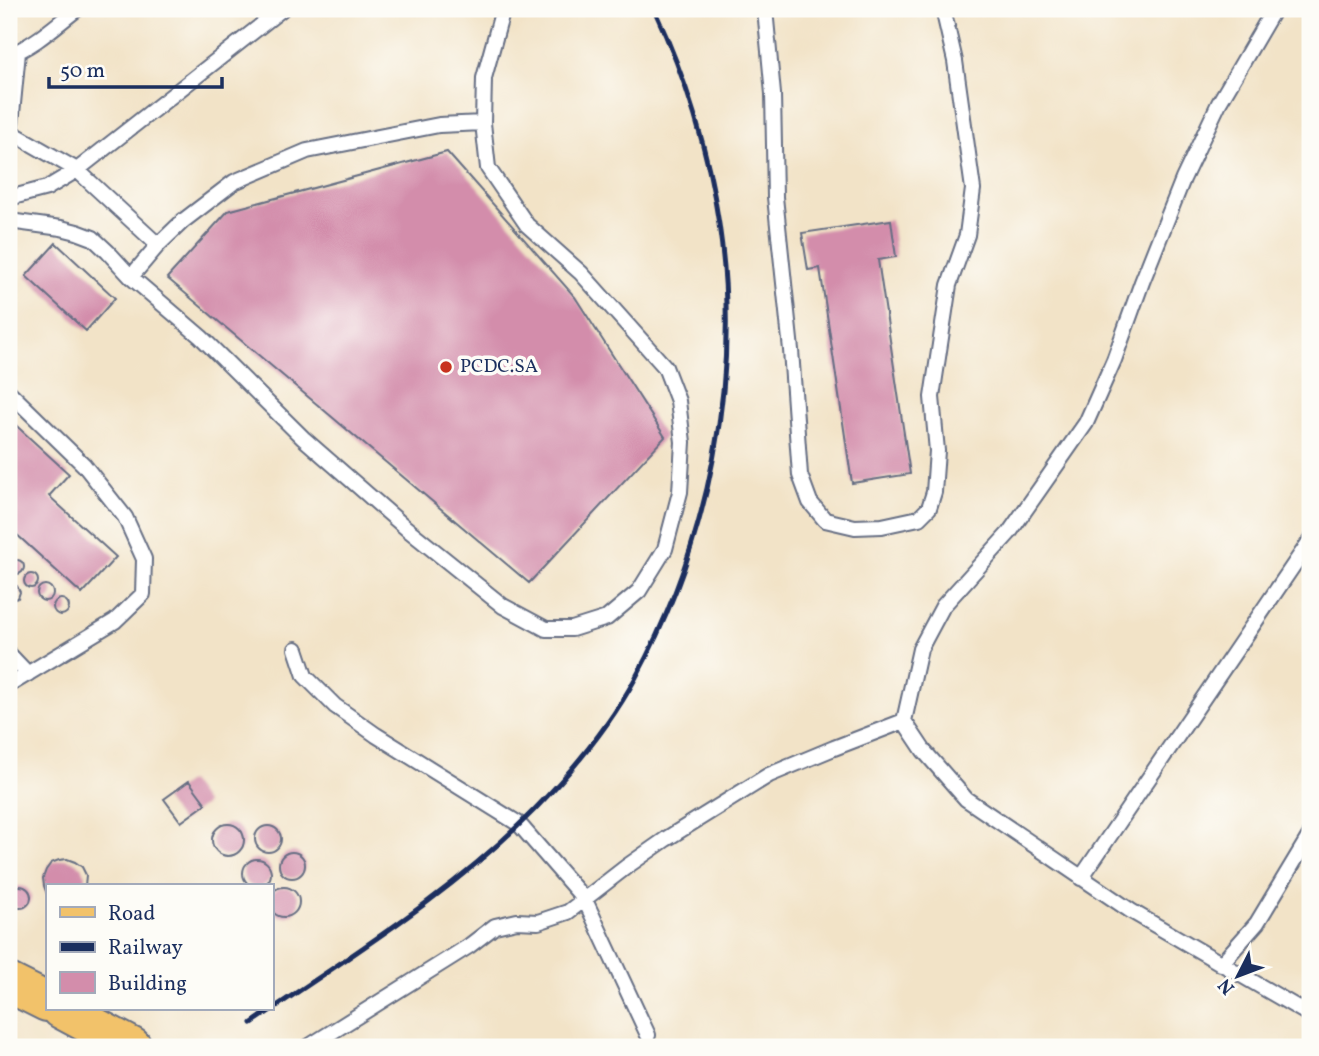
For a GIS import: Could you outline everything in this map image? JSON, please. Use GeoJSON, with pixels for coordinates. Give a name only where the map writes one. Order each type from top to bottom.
{"type":"FeatureCollection","features":[{"type":"Feature","properties":{"kind":"main road"},"geometry":{"type":"LineString","coordinates":[[9,983],[46,1001]]}},
{"type":"Feature","properties":{"kind":"main road"},"geometry":{"type":"LineString","coordinates":[[63,1010],[103,1047]]}},
{"type":"Feature","properties":{"kind":"main road"},"geometry":{"type":"LineString","coordinates":[[65,1010],[132,1047]]}},
{"type":"Feature","properties":{"kind":"lane"},"geometry":{"type":"LineString","coordinates":[[77,9],[13,53],[9,136],[77,170],[158,245]]}},
{"type":"Feature","properties":{"kind":"lane"},"geometry":{"type":"LineString","coordinates":[[9,198],[47,188],[77,170],[282,9]]}},
{"type":"Feature","properties":{"kind":"lane"},"geometry":{"type":"LineString","coordinates":[[9,221],[61,228],[93,238],[131,277],[201,337],[303,438],[406,528],[503,606],[546,629],[572,629],[607,618],[639,591],[665,549],[680,492],[683,442],[678,401],[665,367],[581,273],[527,225],[488,168],[482,123],[484,78],[503,9]]}},
{"type":"Feature","properties":{"kind":"lane"},"geometry":{"type":"LineString","coordinates":[[765,9],[773,94],[775,197],[791,350],[800,475],[810,502],[825,520],[855,527],[882,526],[919,518],[929,508],[934,492],[937,451],[932,397],[949,285],[967,235],[973,190],[955,61],[943,9]]}},
{"type":"Feature","properties":{"kind":"lane"},"geometry":{"type":"LineString","coordinates":[[1274,9],[1220,103],[1184,179],[1114,360],[1086,423],[1009,533],[943,606],[919,649],[904,721],[924,751],[966,799],[1130,911],[1310,1015]]}},
{"type":"Feature","properties":{"kind":"lane"},"geometry":{"type":"LineString","coordinates":[[131,277],[158,245],[234,182],[307,152],[439,125],[482,123]]}},
{"type":"Feature","properties":{"kind":"lane"},"geometry":{"type":"LineString","coordinates":[[9,392],[84,465],[125,517],[144,559],[143,594],[115,621],[9,685]]}},
{"type":"Feature","properties":{"kind":"lane"},"geometry":{"type":"LineString","coordinates":[[1081,878],[1310,541]]}},
{"type":"Feature","properties":{"kind":"lane"},"geometry":{"type":"LineString","coordinates":[[296,649],[305,676],[335,706],[376,735],[520,824],[584,900],[648,1035]]}},
{"type":"Feature","properties":{"kind":"lane"},"geometry":{"type":"LineString","coordinates":[[9,654],[28,674]]}},
{"type":"Feature","properties":{"kind":"lane"},"geometry":{"type":"LineString","coordinates":[[308,1047],[469,946],[495,926],[517,921],[538,922],[569,912],[666,839],[769,775],[904,721]]}},
{"type":"Feature","properties":{"kind":"lane"},"geometry":{"type":"LineString","coordinates":[[1221,964],[1257,923],[1310,835]]}},
{"type":"Feature","properties":{"kind":"building","name":"PCDC.SA"},"geometry":{"type":"Polygon","coordinates":[[[447,152],[575,297],[665,437],[529,583],[167,278],[228,211],[447,152]]]}},
{"type":"Feature","properties":{"kind":"building"},"geometry":{"type":"Polygon","coordinates":[[[891,220],[896,257],[878,260],[910,474],[852,483],[820,268],[808,270],[802,233],[891,220]]]}},
{"type":"Feature","properties":{"kind":"building"},"geometry":{"type":"Polygon","coordinates":[[[56,243],[115,298],[86,331],[26,276],[56,243]]]}},
{"type":"Feature","properties":{"kind":"building"},"geometry":{"type":"Polygon","coordinates":[[[9,419],[69,474],[49,496],[116,557],[82,594],[15,533],[9,540],[9,419]]]}},
{"type":"Feature","properties":{"kind":"building"},"geometry":{"type":"Polygon","coordinates":[[[14,560],[20,560],[24,567],[20,574],[14,574],[10,570],[10,564],[14,560]]]}},
{"type":"Feature","properties":{"kind":"building"},"geometry":{"type":"Polygon","coordinates":[[[31,574],[36,576],[36,586],[31,588],[26,586],[24,581],[26,576],[31,574]]]}},
{"type":"Feature","properties":{"kind":"building"},"geometry":{"type":"Polygon","coordinates":[[[9,585],[17,586],[20,592],[18,598],[9,600],[9,585]]]}},
{"type":"Feature","properties":{"kind":"building"},"geometry":{"type":"Polygon","coordinates":[[[45,585],[53,593],[45,601],[37,593],[45,585]]]}},
{"type":"Feature","properties":{"kind":"building"},"geometry":{"type":"Polygon","coordinates":[[[58,599],[64,599],[69,607],[67,613],[58,615],[53,610],[53,604],[58,599]]]}},
{"type":"Feature","properties":{"kind":"building"},"geometry":{"type":"Polygon","coordinates":[[[189,781],[206,804],[181,822],[164,799],[189,781]]]}},
{"type":"Feature","properties":{"kind":"building"},"geometry":{"type":"Polygon","coordinates":[[[228,824],[239,829],[244,840],[239,851],[228,856],[217,851],[212,840],[217,829],[228,824]]]}},
{"type":"Feature","properties":{"kind":"building"},"geometry":{"type":"Polygon","coordinates":[[[268,826],[277,830],[281,839],[277,848],[268,852],[259,848],[255,839],[259,830],[268,826]]]}},
{"type":"Feature","properties":{"kind":"building"},"geometry":{"type":"Polygon","coordinates":[[[292,852],[301,856],[305,865],[301,874],[292,878],[283,874],[279,865],[283,856],[292,852]]]}},
{"type":"Feature","properties":{"kind":"building"},"geometry":{"type":"Polygon","coordinates":[[[67,859],[82,867],[86,875],[85,884],[46,884],[46,891],[43,878],[46,870],[51,863],[67,859]]]}},
{"type":"Feature","properties":{"kind":"building"},"geometry":{"type":"Polygon","coordinates":[[[252,860],[262,860],[270,868],[270,878],[265,884],[249,884],[244,878],[244,868],[252,860]]]}},
{"type":"Feature","properties":{"kind":"building"},"geometry":{"type":"Polygon","coordinates":[[[20,886],[28,889],[31,897],[28,905],[20,908],[12,905],[9,897],[12,889],[20,886]]]}},
{"type":"Feature","properties":{"kind":"building"},"geometry":{"type":"Polygon","coordinates":[[[278,889],[290,889],[297,896],[297,908],[290,915],[284,917],[273,911],[273,893],[278,889]]]}},
{"type":"Feature","properties":{"kind":"railway"},"geometry":{"type":"LineString","coordinates":[[273,1009],[434,897],[502,841],[534,810],[589,748],[625,697],[661,626],[683,572],[700,516],[722,400],[726,341],[725,282],[719,224],[702,141],[686,88],[654,9]]}},
{"type":"Feature","properties":{"kind":"railway"},"geometry":{"type":"LineString","coordinates":[[252,1023],[271,1010]]}},
{"type":"Feature","properties":{"kind":"place","name":"PCDC.SA"},"geometry":{"type":"Point","coordinates":[446,367]}}]}
